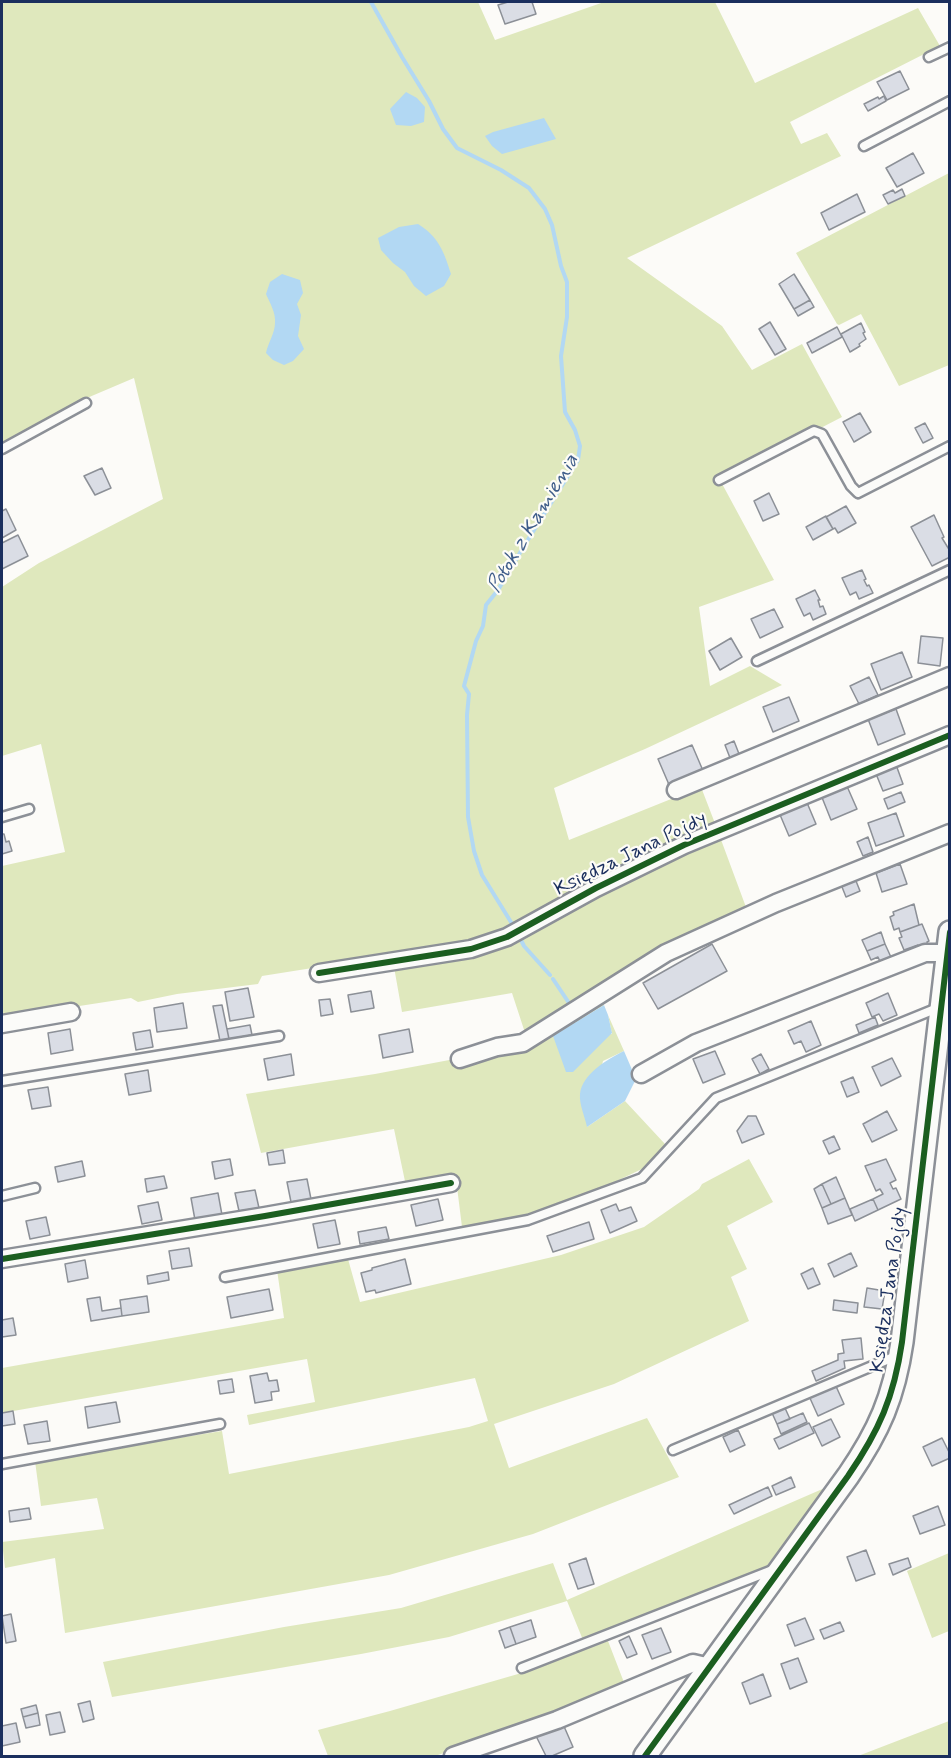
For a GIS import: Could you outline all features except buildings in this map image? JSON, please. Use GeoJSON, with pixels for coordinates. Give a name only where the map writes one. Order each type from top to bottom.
{"type":"FeatureCollection","features":[{"type":"Feature","properties":{"kind":"street"},"geometry":{"type":"LineString","coordinates":[[676,790],[950,676]]}},
{"type":"Feature","properties":{"kind":"street","name":"Księdza Jana Pojdy"},"geometry":{"type":"LineString","coordinates":[[319,973],[471,949],[495,942],[656,858],[950,735]]}},
{"type":"Feature","properties":{"kind":"street"},"geometry":{"type":"LineString","coordinates":[[460,1059],[496,1047],[523,1043],[666,953],[776,903],[950,833]]}},
{"type":"Feature","properties":{"kind":"street"},"geometry":{"type":"LineString","coordinates":[[641,1074],[696,1043],[948,944]]}},
{"type":"Feature","properties":{"kind":"street","name":"Księdza Jana Pojdy"},"geometry":{"type":"LineString","coordinates":[[645,1756],[848,1476],[876,1432],[893,1388],[900,1354],[944,999],[948,944]]}},
{"type":"Feature","properties":{"kind":"street"},"geometry":{"type":"LineString","coordinates":[[2,1024],[71,1012]]}},
{"type":"Feature","properties":{"kind":"street"},"geometry":{"type":"LineString","coordinates":[[2,1259],[451,1183]]}},
{"type":"Feature","properties":{"kind":"street"},"geometry":{"type":"LineString","coordinates":[[453,1756],[557,1720],[693,1663],[710,1667]]}},
{"type":"Feature","properties":{"kind":"lane"},"geometry":{"type":"LineString","coordinates":[[929,57],[950,47]]}},
{"type":"Feature","properties":{"kind":"lane"},"geometry":{"type":"LineString","coordinates":[[864,146],[950,101]]}},
{"type":"Feature","properties":{"kind":"lane"},"geometry":{"type":"LineString","coordinates":[[2,449],[86,403]]}},
{"type":"Feature","properties":{"kind":"lane"},"geometry":{"type":"LineString","coordinates":[[719,480],[814,431],[822,434],[851,486],[858,493],[950,446]]}},
{"type":"Feature","properties":{"kind":"lane"},"geometry":{"type":"LineString","coordinates":[[757,661],[950,570]]}},
{"type":"Feature","properties":{"kind":"lane"},"geometry":{"type":"LineString","coordinates":[[2,817],[29,808]]}},
{"type":"Feature","properties":{"kind":"lane"},"geometry":{"type":"LineString","coordinates":[[225,1277],[528,1220],[642,1178],[716,1098],[944,999]]}},
{"type":"Feature","properties":{"kind":"lane"},"geometry":{"type":"LineString","coordinates":[[2,1081],[279,1036]]}},
{"type":"Feature","properties":{"kind":"lane"},"geometry":{"type":"LineString","coordinates":[[2,1196],[35,1188]]}},
{"type":"Feature","properties":{"kind":"lane"},"geometry":{"type":"LineString","coordinates":[[673,1450],[900,1354]]}},
{"type":"Feature","properties":{"kind":"lane"},"geometry":{"type":"LineString","coordinates":[[2,1464],[220,1424]]}},
{"type":"Feature","properties":{"kind":"lane"},"geometry":{"type":"LineString","coordinates":[[522,1668],[784,1566]]}},
{"type":"Feature","properties":{"kind":"green space"},"geometry":{"type":"Polygon","coordinates":[[[2,2],[478,2],[495,40],[604,2],[715,2],[755,83],[918,8],[940,46],[790,122],[801,144],[827,133],[841,156],[627,258],[722,326],[752,370],[802,344],[842,417],[720,480],[774,580],[699,607],[710,686],[750,666],[782,685],[645,749],[554,788],[569,840],[701,787],[716,826],[601,876],[500,933],[470,943],[262,976],[258,984],[177,994],[138,1002],[131,998],[2,1018],[2,866],[65,852],[41,744],[2,756],[2,587],[39,563],[163,499],[134,378],[87,398],[2,443],[2,2]]]}},
{"type":"Feature","properties":{"kind":"green space"},"geometry":{"type":"Polygon","coordinates":[[[949,173],[949,365],[899,386],[861,314],[837,324],[796,253],[949,173]]]}},
{"type":"Feature","properties":{"kind":"green space"},"geometry":{"type":"Polygon","coordinates":[[[720,837],[750,918],[672,956],[601,999],[604,1005],[554,1036],[612,1034],[608,1015],[624,1051],[603,1061],[587,1127],[625,1101],[665,1144],[644,1168],[600,1189],[528,1214],[462,1227],[456,1179],[406,1186],[394,1129],[261,1153],[246,1094],[375,1074],[529,1045],[512,993],[402,1012],[394,967],[492,951],[649,868],[720,837]]]}},
{"type":"Feature","properties":{"kind":"green space"},"geometry":{"type":"Polygon","coordinates":[[[749,1159],[773,1202],[727,1226],[747,1269],[731,1277],[749,1321],[614,1384],[494,1424],[509,1468],[647,1418],[679,1477],[533,1534],[389,1575],[65,1633],[55,1558],[5,1568],[2,1542],[104,1529],[97,1498],[41,1506],[35,1461],[222,1431],[229,1474],[469,1427],[488,1421],[475,1378],[249,1425],[247,1415],[315,1402],[307,1359],[2,1413],[2,1368],[284,1318],[277,1270],[348,1259],[360,1302],[561,1255],[644,1227],[699,1189],[702,1184],[749,1159]]]}},
{"type":"Feature","properties":{"kind":"green space"},"geometry":{"type":"Polygon","coordinates":[[[827,1487],[763,1571],[583,1640],[567,1601],[449,1637],[112,1697],[103,1662],[284,1627],[401,1608],[553,1563],[567,1600],[827,1487]]]}},
{"type":"Feature","properties":{"kind":"green space"},"geometry":{"type":"Polygon","coordinates":[[[949,1553],[949,1631],[932,1638],[907,1571],[949,1553]]]}},
{"type":"Feature","properties":{"kind":"green space"},"geometry":{"type":"Polygon","coordinates":[[[608,1641],[625,1685],[563,1712],[435,1756],[328,1756],[318,1730],[518,1674],[608,1641]]]}},
{"type":"Feature","properties":{"kind":"green space"},"geometry":{"type":"Polygon","coordinates":[[[949,1721],[949,1756],[858,1756],[949,1721]]]}},
{"type":"Feature","properties":{"kind":"water"},"geometry":{"type":"Polygon","coordinates":[[[406,92],[417,98],[425,107],[424,122],[411,126],[396,125],[390,109],[406,92]]]}},
{"type":"Feature","properties":{"kind":"water"},"geometry":{"type":"Polygon","coordinates":[[[544,118],[556,139],[502,154],[485,136],[493,132],[544,118]]]}},
{"type":"Feature","properties":{"kind":"water"},"geometry":{"type":"Polygon","coordinates":[[[418,224],[431,234],[440,246],[451,274],[444,286],[426,296],[381,250],[378,238],[399,227],[418,224]]]}},
{"type":"Feature","properties":{"kind":"water"},"geometry":{"type":"Polygon","coordinates":[[[282,274],[300,280],[303,293],[297,304],[301,315],[298,336],[304,349],[293,361],[284,365],[273,360],[266,353],[274,330],[275,319],[266,294],[270,282],[282,274]]]}},
{"type":"Feature","properties":{"kind":"water"},"geometry":{"type":"Polygon","coordinates":[[[604,1005],[612,1033],[573,1072],[566,1072],[553,1036],[604,1005]]]}},
{"type":"Feature","properties":{"kind":"water"},"geometry":{"type":"Polygon","coordinates":[[[624,1051],[636,1079],[625,1101],[587,1127],[580,1102],[585,1080],[597,1068],[624,1051]]]}},
{"type":"Feature","properties":{"kind":"waterway","name":"Potok z Kamienia"},"geometry":{"type":"LineString","coordinates":[[371,2],[443,129],[457,148],[501,170],[529,188],[545,209],[552,225],[567,282],[567,317],[561,356],[565,412],[575,430],[580,446],[578,460],[498,590],[486,605],[483,626],[476,641],[464,686],[469,694],[467,715],[468,817],[474,851],[482,875],[514,927]]}},
{"type":"Feature","properties":{"kind":"waterway","name":"Potok z Kamienia"},"geometry":{"type":"LineString","coordinates":[[519,936],[524,946],[550,975]]}},
{"type":"Feature","properties":{"kind":"waterway","name":"Potok z Kamienia"},"geometry":{"type":"LineString","coordinates":[[553,979],[571,1006]]}},
{"type":"Feature","properties":{"kind":"cycle path"},"geometry":{"type":"LineString","coordinates":[[319,973],[471,949],[507,937],[596,888],[684,845],[950,735]]}},
{"type":"Feature","properties":{"kind":"cycle path"},"geometry":{"type":"LineString","coordinates":[[645,1756],[848,1476],[877,1428],[890,1397],[902,1342],[950,932]]}},
{"type":"Feature","properties":{"kind":"cycle path"},"geometry":{"type":"LineString","coordinates":[[2,1259],[451,1183]]}}]}
